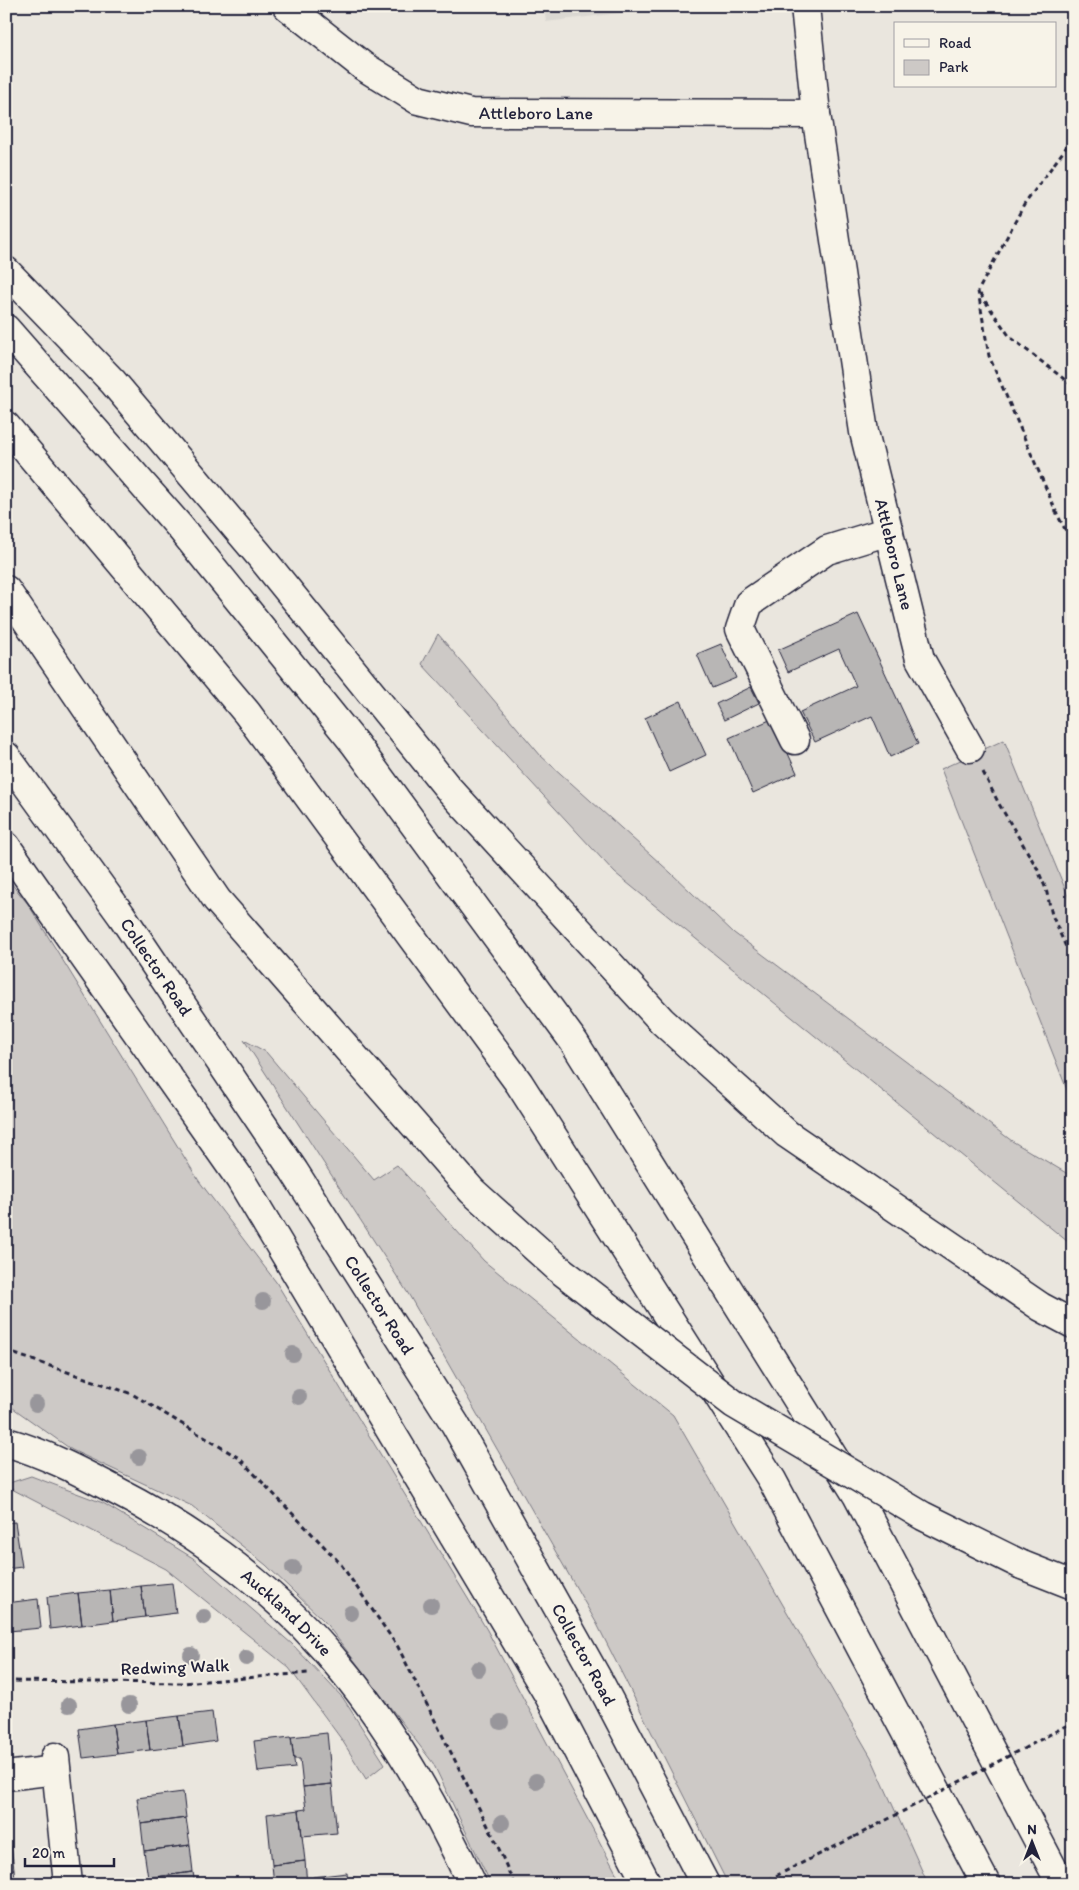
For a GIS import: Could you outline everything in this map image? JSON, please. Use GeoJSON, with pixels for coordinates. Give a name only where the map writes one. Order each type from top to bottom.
{"type":"FeatureCollection","features":[{"type":"Feature","properties":{"kind":"main road","name":"Attleboro Lane"},"geometry":{"type":"LineString","coordinates":[[287,6],[364,66],[418,100],[471,113],[816,114]]}},
{"type":"Feature","properties":{"kind":"main road","name":"Attleboro Lane"},"geometry":{"type":"LineString","coordinates":[[805,6],[816,114],[864,432],[920,659],[970,748]]}},
{"type":"Feature","properties":{"kind":"main road"},"geometry":{"type":"LineString","coordinates":[[6,271],[113,382],[260,556],[448,788],[662,1021],[787,1134],[1041,1307],[1073,1324]]}},
{"type":"Feature","properties":{"kind":"main road"},"geometry":{"type":"LineString","coordinates":[[6,329],[179,526],[355,744],[574,1042],[857,1495],[1061,1884]]}},
{"type":"Feature","properties":{"kind":"main road"},"geometry":{"type":"LineString","coordinates":[[6,426],[247,713],[519,1083],[772,1480],[986,1884]]}},
{"type":"Feature","properties":{"kind":"main road"},"geometry":{"type":"LineString","coordinates":[[795,740],[740,629],[749,603],[827,550],[888,531]]}},
{"type":"Feature","properties":{"kind":"main road"},"geometry":{"type":"LineString","coordinates":[[6,590],[217,900],[472,1191],[559,1269],[734,1404],[923,1516],[1022,1565],[1073,1585]]}},
{"type":"Feature","properties":{"kind":"main road","name":"Collector Road"},"geometry":{"type":"LineString","coordinates":[[6,756],[122,916],[283,1155],[455,1424],[601,1685],[705,1884]]}},
{"type":"Feature","properties":{"kind":"main road"},"geometry":{"type":"LineString","coordinates":[[6,846],[240,1179],[548,1694],[647,1884]]}},
{"type":"Feature","properties":{"kind":"main road","name":"Auckland Drive"},"geometry":{"type":"LineString","coordinates":[[6,1442],[69,1466],[146,1506],[193,1535],[235,1565],[290,1612],[343,1670],[392,1738],[426,1794],[472,1884]]}},
{"type":"Feature","properties":{"kind":"main road"},"geometry":{"type":"LineString","coordinates":[[6,1776],[56,1764],[68,1884]]}},
{"type":"Feature","properties":{"kind":"path"},"geometry":{"type":"LineString","coordinates":[[1073,138],[1024,205],[978,291],[989,356],[1058,516],[1073,544]]}},
{"type":"Feature","properties":{"kind":"path"},"geometry":{"type":"LineString","coordinates":[[978,291],[1010,337],[1073,386]]}},
{"type":"Feature","properties":{"kind":"path"},"geometry":{"type":"LineString","coordinates":[[970,748],[999,804],[1038,868],[1046,889],[1052,915],[1073,963]]}},
{"type":"Feature","properties":{"kind":"path"},"geometry":{"type":"LineString","coordinates":[[6,1351],[132,1394],[239,1458],[340,1563],[398,1647],[496,1842],[514,1884]]}},
{"type":"Feature","properties":{"kind":"path","name":"Redwing Walk"},"geometry":{"type":"LineString","coordinates":[[6,1681],[182,1683],[343,1670]]}},
{"type":"Feature","properties":{"kind":"path"},"geometry":{"type":"LineString","coordinates":[[760,1884],[1073,1722]]}},
{"type":"Feature","properties":{"kind":"shaded area"},"geometry":{"type":"Polygon","coordinates":[[[544,6],[677,6],[546,22],[544,6]]]}},
{"type":"Feature","properties":{"kind":"green space"},"geometry":{"type":"Polygon","coordinates":[[[438,634],[541,756],[671,873],[734,933],[1012,1141],[1073,1177],[1073,1246],[615,873],[422,664],[438,634]]]}},
{"type":"Feature","properties":{"kind":"green space"},"geometry":{"type":"Polygon","coordinates":[[[1004,740],[1073,908],[1073,1105],[941,769],[1004,740]]]}},
{"type":"Feature","properties":{"kind":"green space"},"geometry":{"type":"Polygon","coordinates":[[[6,877],[28,904],[199,1181],[276,1282],[487,1630],[622,1884],[491,1884],[433,1763],[324,1621],[266,1565],[192,1506],[72,1450],[6,1403],[6,877]]]}},
{"type":"Feature","properties":{"kind":"green space"},"geometry":{"type":"Polygon","coordinates":[[[244,1040],[266,1052],[374,1180],[397,1165],[484,1261],[673,1415],[871,1757],[928,1884],[728,1884],[597,1624],[409,1295],[244,1040]]]}},
{"type":"Feature","properties":{"kind":"green space"},"geometry":{"type":"Polygon","coordinates":[[[31,1476],[103,1503],[193,1558],[292,1644],[343,1698],[385,1764],[366,1779],[342,1740],[289,1668],[166,1569],[6,1486],[6,1484],[31,1476]]]}},
{"type":"Feature","properties":{"kind":"building"},"geometry":{"type":"Polygon","coordinates":[[[858,614],[918,744],[890,757],[872,716],[815,742],[800,712],[856,686],[839,649],[788,672],[778,650],[858,614]]]}},
{"type":"Feature","properties":{"kind":"building"},"geometry":{"type":"Polygon","coordinates":[[[721,644],[736,678],[712,688],[697,654],[721,644]]]}},
{"type":"Feature","properties":{"kind":"building"},"geometry":{"type":"Polygon","coordinates":[[[751,687],[759,703],[724,720],[716,704],[751,687]]]}},
{"type":"Feature","properties":{"kind":"building"},"geometry":{"type":"Polygon","coordinates":[[[681,701],[706,755],[669,772],[645,718],[681,701]]]}},
{"type":"Feature","properties":{"kind":"building"},"geometry":{"type":"Polygon","coordinates":[[[772,719],[797,773],[753,793],[729,738],[772,719]]]}},
{"type":"Feature","properties":{"kind":"building"},"geometry":{"type":"Polygon","coordinates":[[[15,1522],[22,1567],[6,1569],[6,1523],[15,1522]]]}},
{"type":"Feature","properties":{"kind":"building"},"geometry":{"type":"Polygon","coordinates":[[[172,1583],[176,1613],[145,1617],[141,1586],[172,1583]]]}},
{"type":"Feature","properties":{"kind":"building"},"geometry":{"type":"Polygon","coordinates":[[[141,1586],[145,1617],[113,1621],[110,1590],[141,1586]]]}},
{"type":"Feature","properties":{"kind":"building"},"geometry":{"type":"Polygon","coordinates":[[[110,1590],[113,1621],[82,1625],[78,1593],[110,1590]]]}},
{"type":"Feature","properties":{"kind":"building"},"geometry":{"type":"Polygon","coordinates":[[[78,1593],[82,1625],[50,1629],[47,1597],[78,1593]]]}},
{"type":"Feature","properties":{"kind":"building"},"geometry":{"type":"Polygon","coordinates":[[[38,1599],[41,1628],[9,1631],[6,1603],[38,1599]]]}},
{"type":"Feature","properties":{"kind":"building"},"geometry":{"type":"Polygon","coordinates":[[[212,1712],[216,1741],[183,1746],[179,1716],[212,1712]]]}},
{"type":"Feature","properties":{"kind":"building"},"geometry":{"type":"Polygon","coordinates":[[[179,1716],[183,1746],[150,1750],[146,1720],[179,1716]]]}},
{"type":"Feature","properties":{"kind":"building"},"geometry":{"type":"Polygon","coordinates":[[[146,1720],[150,1750],[117,1754],[113,1724],[146,1720]]]}},
{"type":"Feature","properties":{"kind":"building"},"geometry":{"type":"Polygon","coordinates":[[[113,1724],[117,1754],[83,1758],[79,1729],[113,1724]]]}},
{"type":"Feature","properties":{"kind":"building"},"geometry":{"type":"Polygon","coordinates":[[[327,1733],[332,1784],[303,1787],[300,1759],[294,1759],[291,1737],[327,1733]]]}},
{"type":"Feature","properties":{"kind":"building"},"geometry":{"type":"Polygon","coordinates":[[[291,1737],[295,1768],[258,1772],[254,1741],[291,1737]]]}},
{"type":"Feature","properties":{"kind":"building"},"geometry":{"type":"Polygon","coordinates":[[[332,1784],[337,1833],[302,1836],[299,1810],[306,1809],[303,1787],[332,1784]]]}},
{"type":"Feature","properties":{"kind":"building"},"geometry":{"type":"Polygon","coordinates":[[[183,1792],[186,1818],[141,1824],[137,1798],[183,1792]]]}},
{"type":"Feature","properties":{"kind":"building"},"geometry":{"type":"Polygon","coordinates":[[[299,1810],[305,1861],[272,1865],[267,1814],[299,1810]]]}},
{"type":"Feature","properties":{"kind":"building"},"geometry":{"type":"Polygon","coordinates":[[[186,1818],[190,1845],[144,1851],[141,1824],[186,1818]]]}},
{"type":"Feature","properties":{"kind":"building"},"geometry":{"type":"Polygon","coordinates":[[[190,1845],[193,1872],[148,1878],[144,1851],[190,1845]]]}},
{"type":"Feature","properties":{"kind":"building"},"geometry":{"type":"Polygon","coordinates":[[[11,1846],[14,1869],[6,1870],[6,1847],[11,1846]]]}},
{"type":"Feature","properties":{"kind":"building"},"geometry":{"type":"Polygon","coordinates":[[[305,1861],[307,1884],[274,1884],[272,1865],[305,1861]]]}},
{"type":"Feature","properties":{"kind":"building"},"geometry":{"type":"Polygon","coordinates":[[[14,1869],[15,1884],[6,1884],[6,1870],[14,1869]]]}},
{"type":"Feature","properties":{"kind":"building"},"geometry":{"type":"Polygon","coordinates":[[[193,1872],[195,1884],[149,1884],[148,1878],[193,1872]]]}},
{"type":"Feature","properties":{"kind":"building"},"geometry":{"type":"Polygon","coordinates":[[[347,1873],[348,1884],[314,1884],[313,1877],[347,1873]]]}}]}
